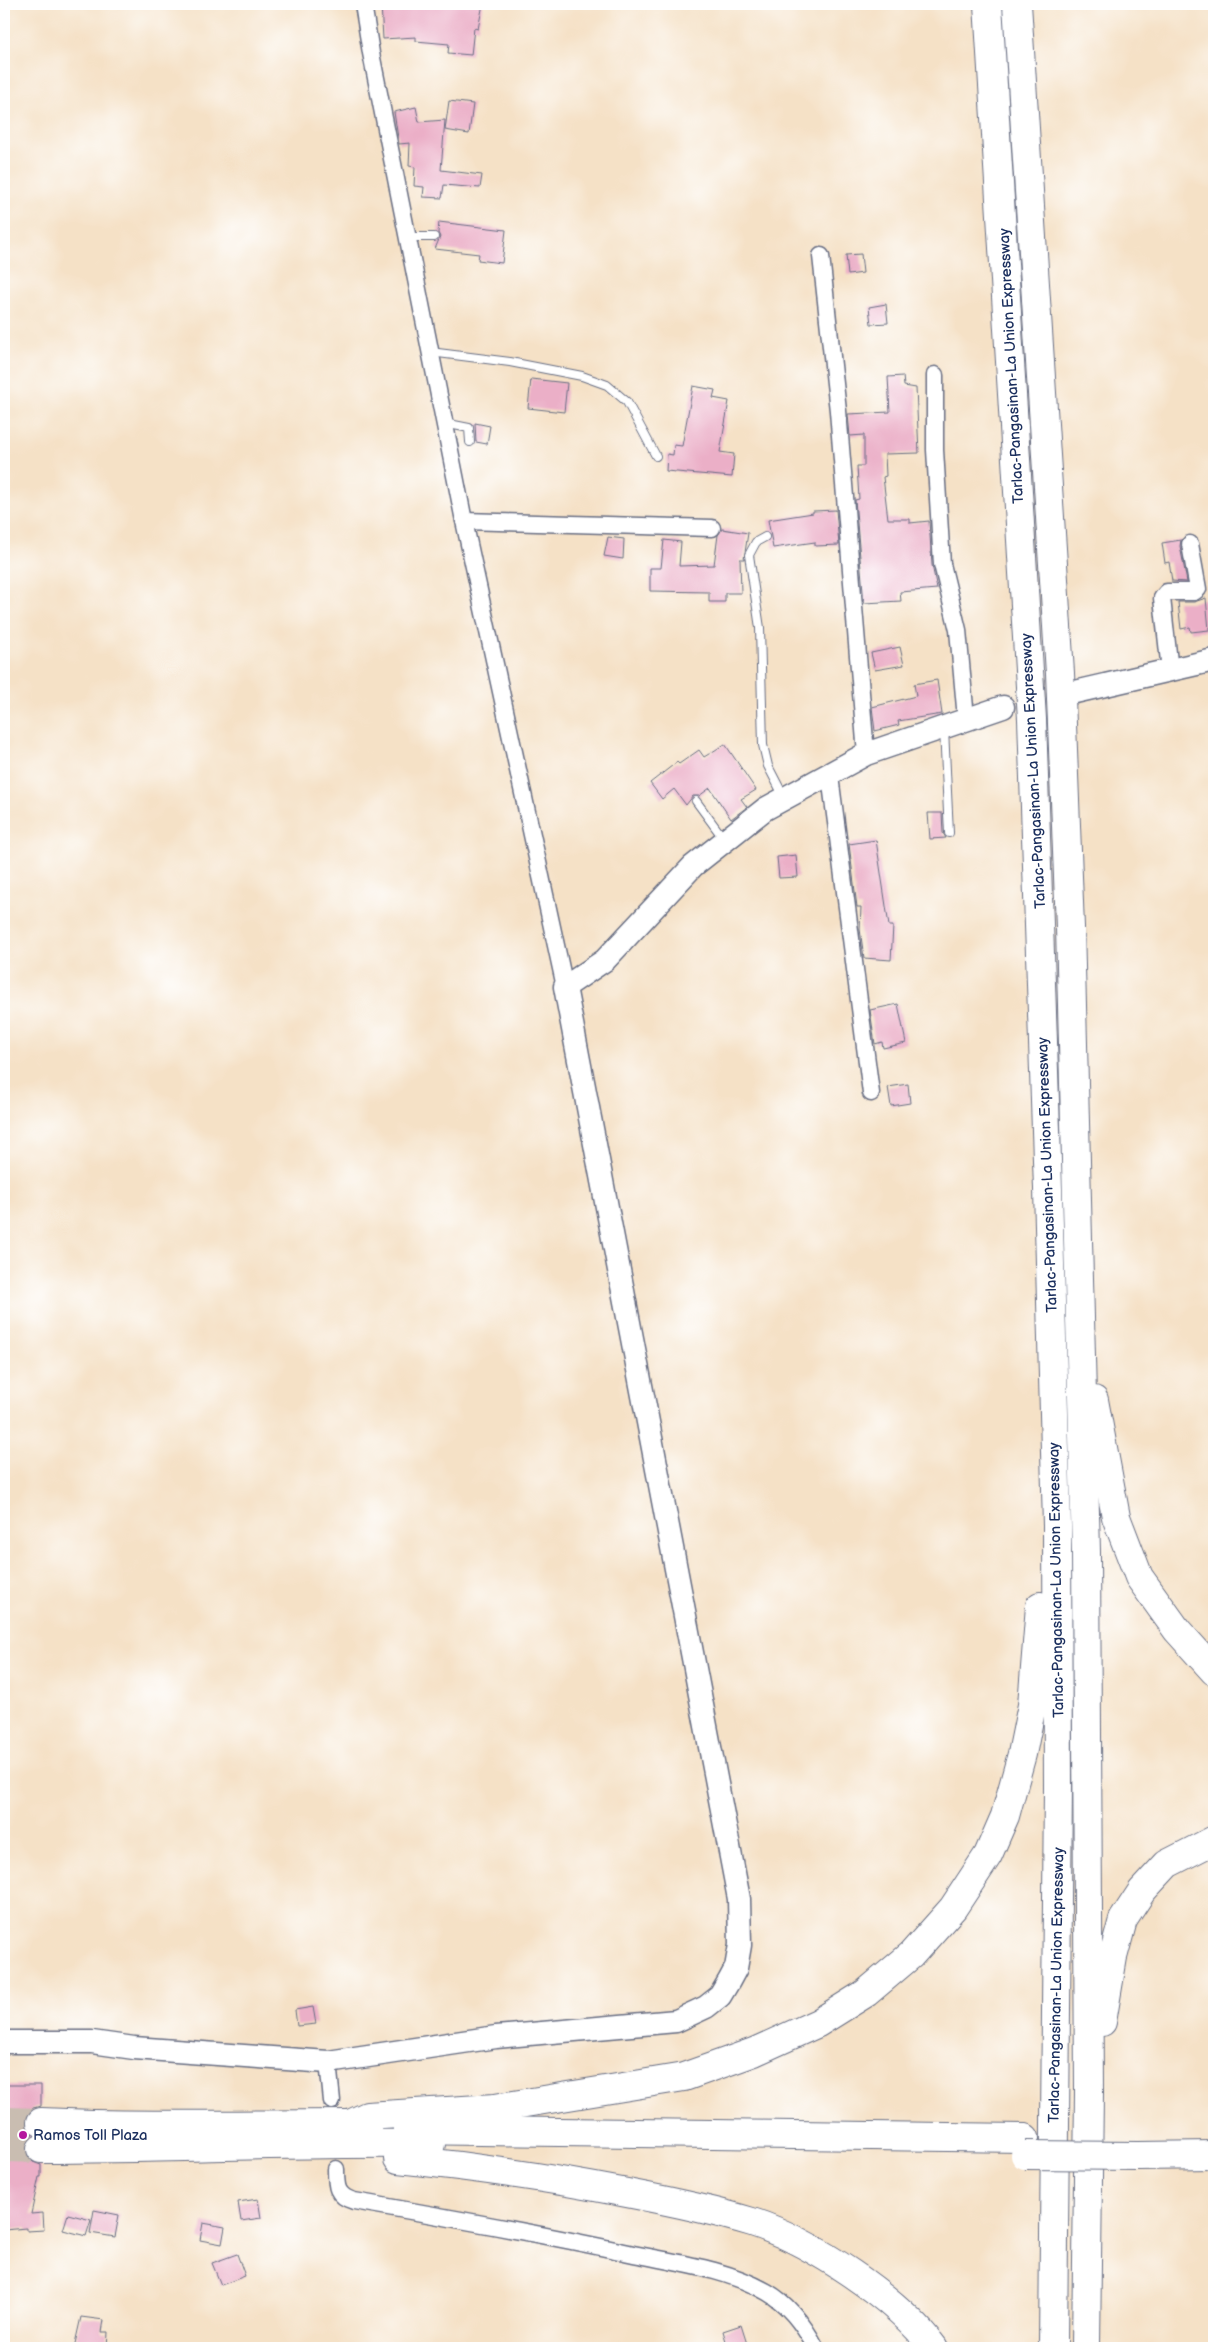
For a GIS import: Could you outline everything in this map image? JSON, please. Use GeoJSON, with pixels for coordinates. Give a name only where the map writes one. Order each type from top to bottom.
{"type":"FeatureCollection","features":[{"type":"Feature","properties":{"kind":"highway","name":"Tarlac-Pangasinan-La Union Expressway"},"geometry":{"type":"LineString","coordinates":[[988,4],[1032,729],[1057,1526],[1058,1796],[1053,2348]]}},
{"type":"Feature","properties":{"kind":"highway","name":"Tarlac-Pangasinan-La Union Expressway"},"geometry":{"type":"LineString","coordinates":[[1017,4],[1060,673],[1070,927],[1079,1353],[1086,1552],[1089,2092],[1086,2348]]}},
{"type":"Feature","properties":{"kind":"highway"},"geometry":{"type":"LineString","coordinates":[[1079,1353],[1092,1386],[1116,1517],[1139,1577],[1177,1630],[1214,1671]]}},
{"type":"Feature","properties":{"kind":"highway"},"geometry":{"type":"LineString","coordinates":[[343,2146],[367,2116],[495,2108],[684,2077],[754,2052],[818,2023],[866,1993],[911,1955],[953,1908],[988,1855],[1005,1816],[1022,1754],[1032,1705],[1038,1642],[1042,1559],[1057,1526]]}},
{"type":"Feature","properties":{"kind":"highway"},"geometry":{"type":"LineString","coordinates":[[1089,2092],[1113,1957],[1123,1920],[1142,1891],[1167,1864],[1214,1840]]}},
{"type":"Feature","properties":{"kind":"highway"},"geometry":{"type":"LineString","coordinates":[[41,2122],[113,2126],[198,2123],[343,2146],[370,2156],[468,2167],[563,2181],[663,2200],[753,2222],[817,2250],[887,2300],[934,2348]]}},
{"type":"Feature","properties":{"kind":"highway"},"geometry":{"type":"LineString","coordinates":[[1138,2147],[1214,2136]]}},
{"type":"Feature","properties":{"kind":"highway"},"geometry":{"type":"LineString","coordinates":[[41,2148],[121,2149],[343,2146],[372,2143],[1025,2146],[1138,2147],[1214,2155]]}},
{"type":"Feature","properties":{"kind":"street"},"geometry":{"type":"LineString","coordinates":[[4,2042],[92,2042],[134,2048],[328,2062],[496,2037],[676,2021],[706,2007],[720,1996],[736,1968],[740,1945],[739,1899],[564,987],[444,424],[406,237],[363,4]]}},
{"type":"Feature","properties":{"kind":"street"},"geometry":{"type":"LineString","coordinates":[[821,256],[838,411],[866,754]]}},
{"type":"Feature","properties":{"kind":"street"},"geometry":{"type":"LineString","coordinates":[[934,375],[935,450],[942,564],[958,630],[966,719]]}},
{"type":"Feature","properties":{"kind":"street"},"geometry":{"type":"LineString","coordinates":[[464,521],[712,528]]}},
{"type":"Feature","properties":{"kind":"street"},"geometry":{"type":"LineString","coordinates":[[1170,670],[1162,598],[1167,592],[1194,592],[1198,589],[1190,544]]}},
{"type":"Feature","properties":{"kind":"street"},"geometry":{"type":"LineString","coordinates":[[1075,692],[1214,660]]}},
{"type":"Feature","properties":{"kind":"street"},"geometry":{"type":"LineString","coordinates":[[564,987],[605,960],[693,866],[766,809],[830,776],[866,754],[1003,707]]}},
{"type":"Feature","properties":{"kind":"street"},"geometry":{"type":"LineString","coordinates":[[830,776],[871,1093]]}},
{"type":"Feature","properties":{"kind":"street"},"geometry":{"type":"LineString","coordinates":[[328,2062],[332,2100]]}},
{"type":"Feature","properties":{"kind":"street"},"geometry":{"type":"LineString","coordinates":[[343,2146],[338,2191],[342,2196],[354,2201],[557,2237],[732,2274],[769,2293],[789,2310],[807,2332],[816,2348]]}},
{"type":"Feature","properties":{"kind":"lane"},"geometry":{"type":"LineString","coordinates":[[406,237],[434,237]]}},
{"type":"Feature","properties":{"kind":"lane"},"geometry":{"type":"LineString","coordinates":[[430,352],[510,362],[582,376],[607,385],[627,402],[656,456]]}},
{"type":"Feature","properties":{"kind":"lane"},"geometry":{"type":"LineString","coordinates":[[444,424],[469,428],[470,442]]}},
{"type":"Feature","properties":{"kind":"lane"},"geometry":{"type":"LineString","coordinates":[[765,537],[756,542],[749,556],[760,628],[763,745],[768,766],[785,799]]}},
{"type":"Feature","properties":{"kind":"lane"},"geometry":{"type":"LineString","coordinates":[[944,727],[949,833]]}},
{"type":"Feature","properties":{"kind":"lane"},"geometry":{"type":"LineString","coordinates":[[696,802],[725,841]]}},
{"type":"Feature","properties":{"kind":"building"},"geometry":{"type":"Polygon","coordinates":[[[381,4],[483,4],[478,29],[474,28],[471,55],[448,53],[449,44],[416,41],[416,37],[383,39],[381,4]]]}},
{"type":"Feature","properties":{"kind":"building"},"geometry":{"type":"Polygon","coordinates":[[[449,101],[473,104],[469,134],[445,130],[449,101]]]}},
{"type":"Feature","properties":{"kind":"building"},"geometry":{"type":"Polygon","coordinates":[[[416,107],[419,122],[445,120],[441,170],[482,175],[480,188],[444,185],[442,198],[423,197],[424,187],[414,186],[415,167],[409,166],[410,143],[399,144],[394,112],[416,107]]]}},
{"type":"Feature","properties":{"kind":"building"},"geometry":{"type":"Polygon","coordinates":[[[439,222],[506,230],[502,263],[478,260],[479,254],[435,249],[440,237],[438,233],[439,222]]]}},
{"type":"Feature","properties":{"kind":"building"},"geometry":{"type":"Polygon","coordinates":[[[861,254],[863,273],[848,275],[846,255],[861,254]]]}},
{"type":"Feature","properties":{"kind":"building"},"geometry":{"type":"Polygon","coordinates":[[[886,304],[888,323],[871,324],[869,307],[886,304]]]}},
{"type":"Feature","properties":{"kind":"building"},"geometry":{"type":"Polygon","coordinates":[[[903,376],[904,386],[916,388],[919,453],[885,454],[886,476],[883,477],[888,519],[910,519],[910,523],[929,521],[932,565],[937,589],[900,592],[901,601],[864,603],[855,500],[859,499],[857,466],[864,466],[864,435],[850,436],[848,414],[890,412],[888,377],[903,376]]]}},
{"type":"Feature","properties":{"kind":"building"},"geometry":{"type":"Polygon","coordinates":[[[531,379],[567,383],[564,412],[528,408],[531,379]]]}},
{"type":"Feature","properties":{"kind":"building"},"geometry":{"type":"Polygon","coordinates":[[[693,386],[715,390],[713,398],[729,401],[720,452],[734,454],[732,477],[666,471],[667,454],[673,455],[674,445],[682,446],[693,386]]]}},
{"type":"Feature","properties":{"kind":"building"},"geometry":{"type":"Polygon","coordinates":[[[475,423],[490,426],[487,444],[476,442],[475,423]]]}},
{"type":"Feature","properties":{"kind":"building"},"geometry":{"type":"Polygon","coordinates":[[[836,510],[839,545],[815,546],[815,542],[773,548],[768,520],[813,513],[813,511],[836,510]]]}},
{"type":"Feature","properties":{"kind":"building"},"geometry":{"type":"Polygon","coordinates":[[[722,529],[748,533],[744,559],[740,559],[741,593],[725,593],[725,602],[709,602],[709,592],[650,591],[650,568],[661,568],[664,540],[681,542],[679,566],[714,565],[718,535],[722,529]]]}},
{"type":"Feature","properties":{"kind":"building"},"geometry":{"type":"Polygon","coordinates":[[[608,537],[624,539],[623,559],[604,556],[608,537]]]}},
{"type":"Feature","properties":{"kind":"building"},"geometry":{"type":"Polygon","coordinates":[[[1181,540],[1180,546],[1187,582],[1172,581],[1169,562],[1165,563],[1162,543],[1181,540]]]}},
{"type":"Feature","properties":{"kind":"building"},"geometry":{"type":"Polygon","coordinates":[[[1206,598],[1209,630],[1191,632],[1190,627],[1181,629],[1178,602],[1194,602],[1206,598]]]}},
{"type":"Feature","properties":{"kind":"building"},"geometry":{"type":"Polygon","coordinates":[[[900,647],[904,665],[875,670],[871,653],[900,647]]]}},
{"type":"Feature","properties":{"kind":"building"},"geometry":{"type":"Polygon","coordinates":[[[937,680],[942,714],[898,721],[899,725],[875,731],[872,707],[916,696],[914,684],[937,680]]]}},
{"type":"Feature","properties":{"kind":"building"},"geometry":{"type":"Polygon","coordinates":[[[725,744],[756,790],[741,799],[747,807],[731,819],[710,788],[699,796],[693,796],[686,805],[674,789],[662,799],[650,783],[677,762],[679,764],[699,750],[704,757],[725,744]]]}},
{"type":"Feature","properties":{"kind":"building"},"geometry":{"type":"Polygon","coordinates":[[[928,813],[942,813],[943,833],[946,838],[930,839],[928,813]]]}},
{"type":"Feature","properties":{"kind":"building"},"geometry":{"type":"Polygon","coordinates":[[[876,840],[889,926],[893,926],[891,960],[864,958],[860,929],[861,907],[857,907],[849,844],[876,840]]]}},
{"type":"Feature","properties":{"kind":"building"},"geometry":{"type":"Polygon","coordinates":[[[796,855],[798,877],[779,878],[777,857],[796,855]]]}},
{"type":"Feature","properties":{"kind":"building"},"geometry":{"type":"Polygon","coordinates":[[[898,1004],[906,1043],[883,1048],[882,1042],[875,1044],[870,1010],[898,1004]]]}},
{"type":"Feature","properties":{"kind":"building"},"geometry":{"type":"Polygon","coordinates":[[[908,1084],[910,1103],[891,1106],[888,1087],[908,1084]]]}},
{"type":"Feature","properties":{"kind":"building"},"geometry":{"type":"Polygon","coordinates":[[[313,2007],[316,2024],[297,2026],[295,2010],[313,2007]]]}},
{"type":"Feature","properties":{"kind":"building","name":"Ramos Toll Plaza"},"geometry":{"type":"Polygon","coordinates":[[[4,2085],[41,2085],[41,2106],[33,2108],[25,2121],[27,2130],[33,2135],[27,2142],[25,2150],[33,2162],[41,2165],[41,2177],[39,2177],[31,2214],[43,2213],[44,2230],[27,2231],[27,2228],[4,2230],[4,2085]]]}},
{"type":"Feature","properties":{"kind":"building"},"geometry":{"type":"Polygon","coordinates":[[[258,2199],[261,2218],[241,2221],[238,2202],[258,2199]]]}},
{"type":"Feature","properties":{"kind":"building"},"geometry":{"type":"Polygon","coordinates":[[[94,2210],[119,2215],[115,2237],[90,2233],[94,2210]]]}},
{"type":"Feature","properties":{"kind":"building"},"geometry":{"type":"Polygon","coordinates":[[[68,2214],[91,2220],[86,2236],[63,2230],[68,2214]]]}},
{"type":"Feature","properties":{"kind":"building"},"geometry":{"type":"Polygon","coordinates":[[[203,2223],[225,2227],[222,2244],[200,2240],[203,2223]]]}},
{"type":"Feature","properties":{"kind":"building"},"geometry":{"type":"Polygon","coordinates":[[[237,2254],[245,2276],[221,2285],[212,2263],[237,2254]]]}},
{"type":"Feature","properties":{"kind":"building"},"geometry":{"type":"Polygon","coordinates":[[[81,2317],[104,2320],[102,2332],[108,2332],[107,2348],[74,2348],[81,2317]]]}},
{"type":"Feature","properties":{"kind":"building"},"geometry":{"type":"Polygon","coordinates":[[[741,2325],[747,2344],[728,2348],[723,2331],[741,2325]]]}},
{"type":"Feature","properties":{"kind":"tunnel"},"geometry":{"type":"LineString","coordinates":[[4,2121],[41,2122]]}},
{"type":"Feature","properties":{"kind":"tunnel"},"geometry":{"type":"LineString","coordinates":[[4,2148],[41,2149]]}},
{"type":"Feature","properties":{"kind":"place","name":"Ramos Toll Plaza"},"geometry":{"type":"Point","coordinates":[23,2135]}}]}
